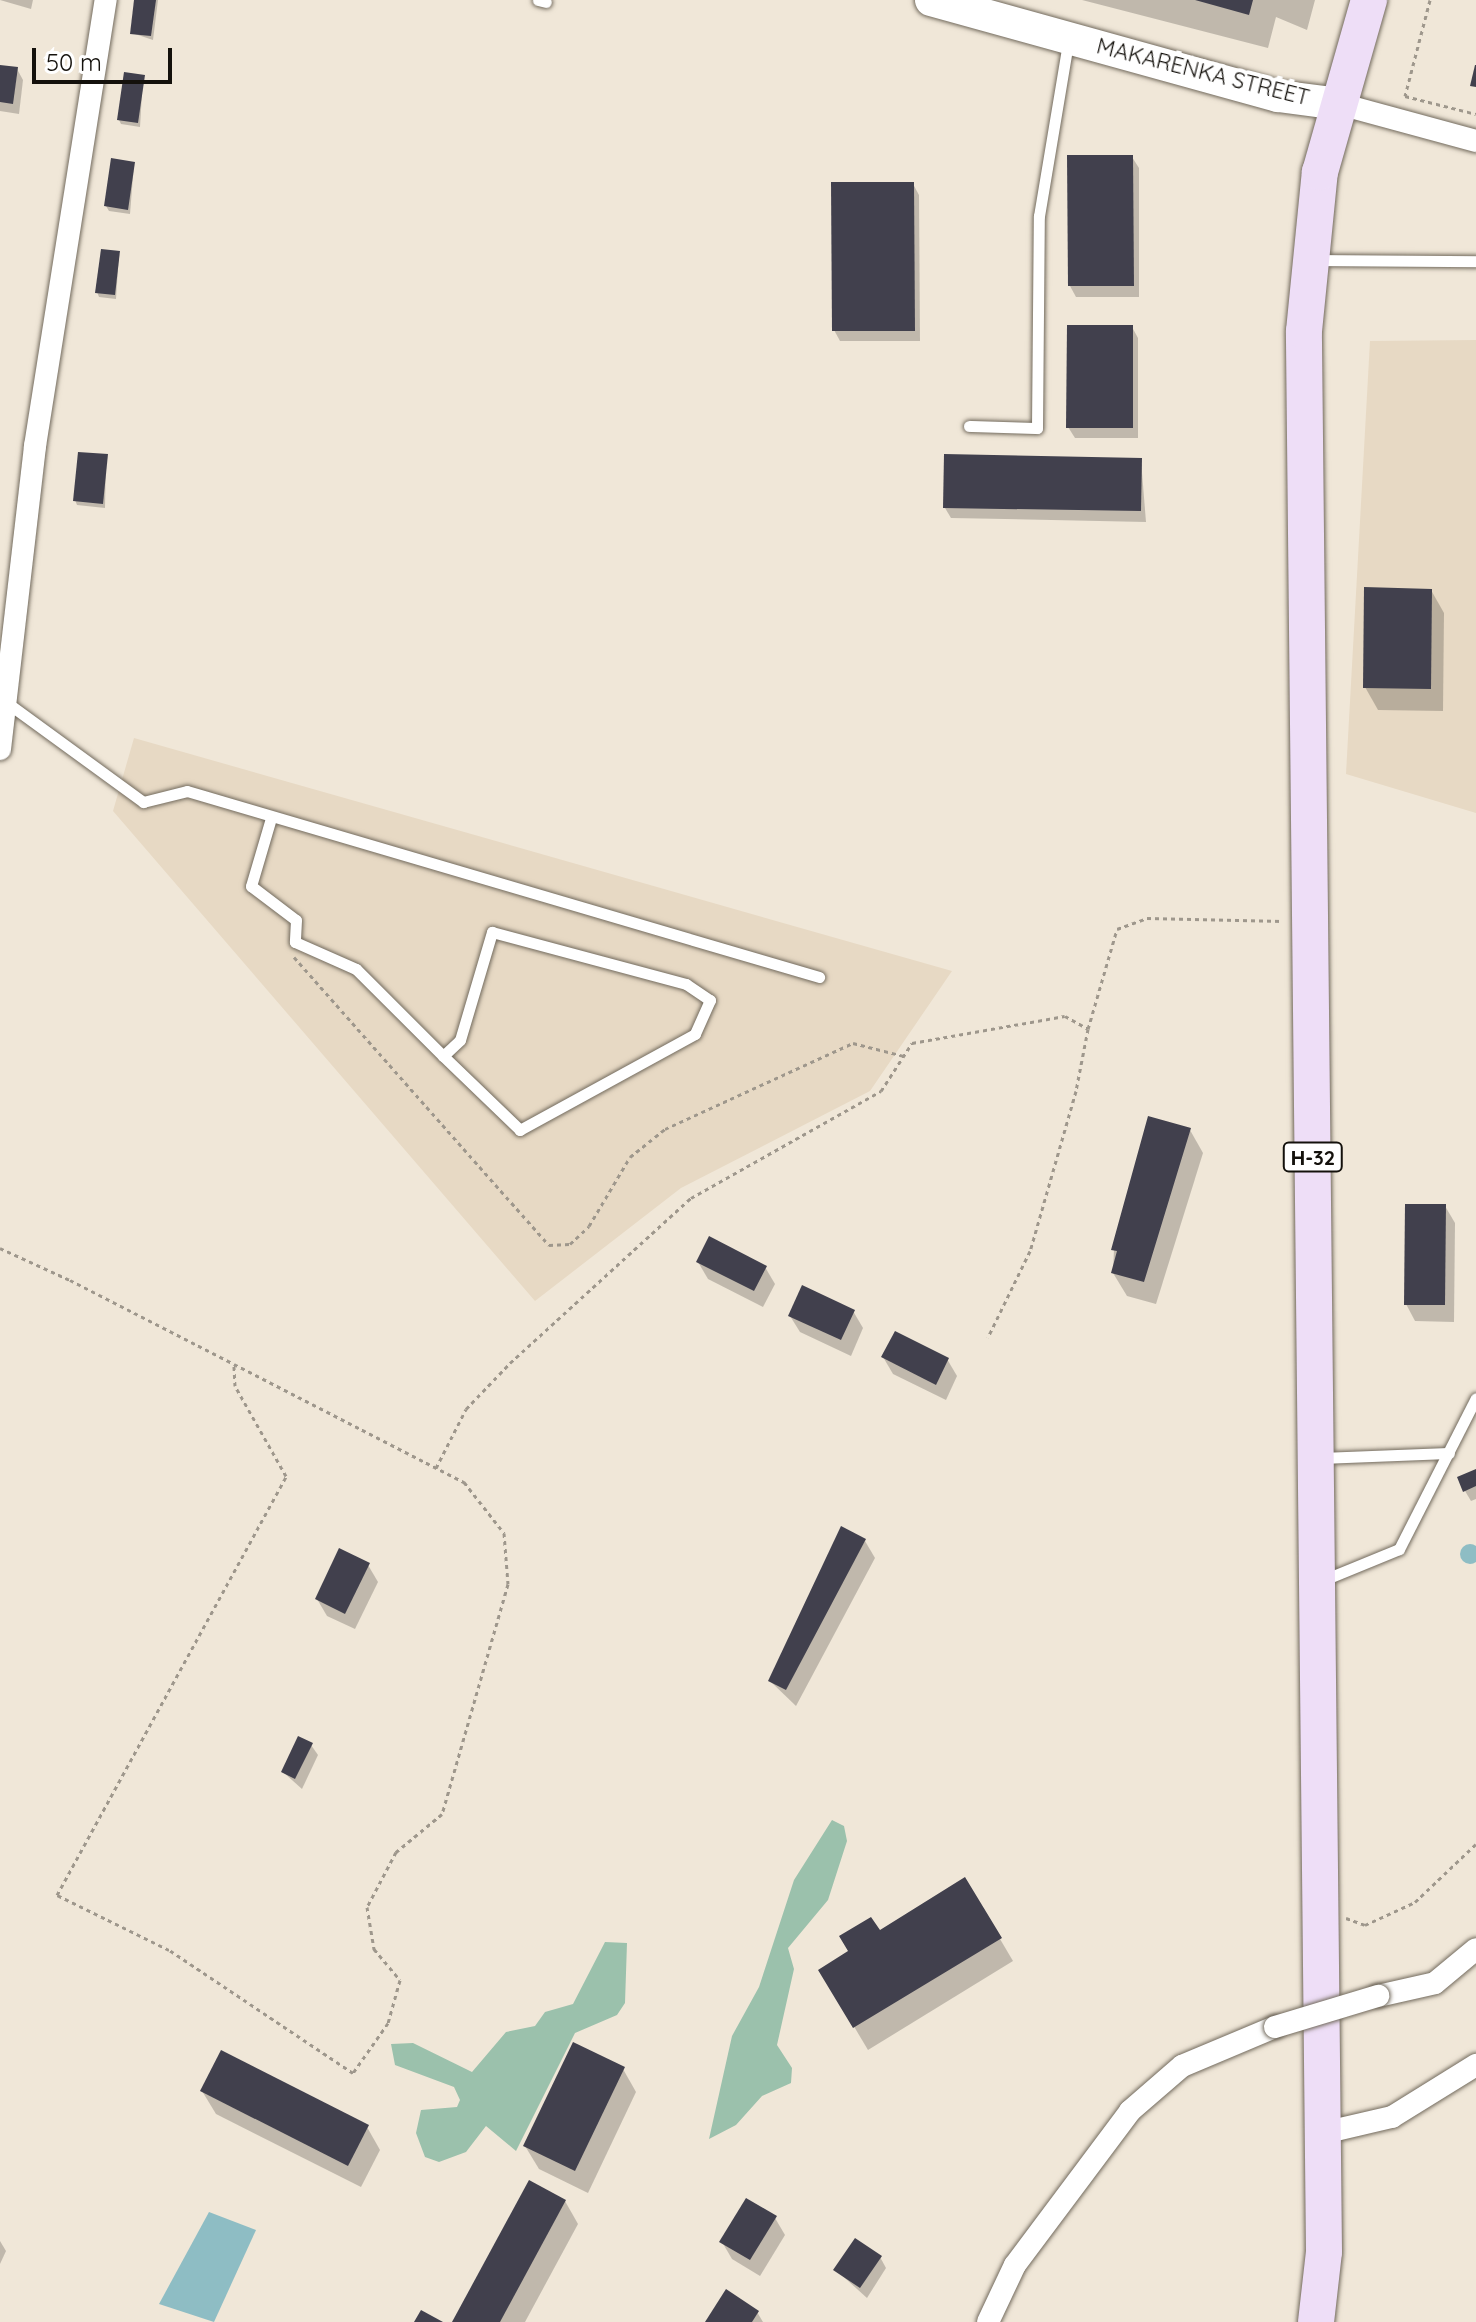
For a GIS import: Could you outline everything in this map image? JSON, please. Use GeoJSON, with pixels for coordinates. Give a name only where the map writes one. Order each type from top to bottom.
{"type":"FeatureCollection","features":[{"type":"Feature","properties":{"kind":"main road","name":"Н-32"},"geometry":{"type":"LineString","coordinates":[[1316,2322],[1323,2133],[1304,331],[1320,172],[1369,0]]}},
{"type":"Feature","properties":{"kind":"street"},"geometry":{"type":"LineString","coordinates":[[0,749],[35,446],[106,0]]}},
{"type":"Feature","properties":{"kind":"street","name":"MAKARENKA STREET"},"geometry":{"type":"LineString","coordinates":[[931,0],[1278,96],[1340,104],[1476,141]]}},
{"type":"Feature","properties":{"kind":"street"},"geometry":{"type":"LineString","coordinates":[[988,2322],[1015,2265],[1130,2111],[1182,2066],[1275,2027],[1378,1996],[1435,1983],[1476,1949]]}},
{"type":"Feature","properties":{"kind":"street"},"geometry":{"type":"LineString","coordinates":[[1323,2133],[1392,2117],[1476,2065]]}},
{"type":"Feature","properties":{"kind":"lane"},"geometry":{"type":"LineString","coordinates":[[969,426],[1037,428],[1039,216],[1069,38]]}},
{"type":"Feature","properties":{"kind":"lane"},"geometry":{"type":"LineString","coordinates":[[1312,260],[1476,261]]}},
{"type":"Feature","properties":{"kind":"lane"},"geometry":{"type":"LineString","coordinates":[[6,702],[143,802],[187,791],[819,977]]}},
{"type":"Feature","properties":{"kind":"lane"},"geometry":{"type":"LineString","coordinates":[[271,818],[251,886],[296,920],[295,942],[356,969],[443,1056],[520,1130],[695,1034],[710,1000],[686,984],[492,932],[460,1040],[443,1056]]}},
{"type":"Feature","properties":{"kind":"lane"},"geometry":{"type":"LineString","coordinates":[[1317,1582],[1399,1549],[1476,1398]]}},
{"type":"Feature","properties":{"kind":"lane"},"geometry":{"type":"LineString","coordinates":[[1316,1458],[1449,1453]]}},
{"type":"Feature","properties":{"kind":"path"},"geometry":{"type":"LineString","coordinates":[[1430,0],[1405,96],[1476,114]]}},
{"type":"Feature","properties":{"kind":"path"},"geometry":{"type":"LineString","coordinates":[[988,1337],[1034,1238],[1117,929],[1147,918],[1310,924]]}},
{"type":"Feature","properties":{"kind":"path"},"geometry":{"type":"LineString","coordinates":[[436,1468],[466,1409],[499,1374],[691,1198],[881,1091],[912,1043],[1036,1017],[1065,1016],[1088,1029]]}},
{"type":"Feature","properties":{"kind":"path"},"geometry":{"type":"LineString","coordinates":[[0,1248],[234,1364],[464,1482],[504,1533],[508,1584],[442,1814],[396,1852],[367,1907],[374,1949],[400,1980],[388,2023],[353,2073],[169,1950],[57,1895],[286,1476],[235,1386],[234,1364]]}},
{"type":"Feature","properties":{"kind":"path"},"geometry":{"type":"LineString","coordinates":[[1320,1909],[1365,1925],[1415,1902],[1476,1844]]}},
{"type":"Feature","properties":{"kind":"shaded area"},"geometry":{"type":"Polygon","coordinates":[[[1476,340],[1476,813],[1346,774],[1370,341],[1476,340]]]}},
{"type":"Feature","properties":{"kind":"shaded area"},"geometry":{"type":"Polygon","coordinates":[[[134,738],[952,971],[870,1091],[681,1188],[535,1301],[113,811],[134,738]]]}},
{"type":"Feature","properties":{"kind":"green space"},"geometry":{"type":"Polygon","coordinates":[[[832,1820],[844,1826],[847,1841],[828,1900],[788,1948],[794,1969],[777,2045],[792,2068],[791,2083],[762,2096],[736,2125],[709,2139],[732,2036],[759,1987],[794,1880],[832,1820]]]}},
{"type":"Feature","properties":{"kind":"green space"},"geometry":{"type":"Polygon","coordinates":[[[605,1942],[627,1943],[625,2003],[617,2015],[575,2033],[516,2151],[486,2126],[466,2152],[439,2162],[425,2157],[416,2133],[421,2110],[457,2107],[460,2100],[454,2087],[395,2065],[391,2044],[413,2043],[472,2072],[506,2032],[535,2026],[545,2012],[573,2004],[605,1942]]]}},
{"type":"Feature","properties":{"kind":"water"},"geometry":{"type":"Polygon","coordinates":[[[1470,1544],[1477,1547],[1480,1554],[1477,1561],[1470,1564],[1463,1561],[1460,1554],[1463,1547],[1470,1544]]]}},
{"type":"Feature","properties":{"kind":"water"},"geometry":{"type":"Polygon","coordinates":[[[209,2212],[256,2230],[214,2322],[159,2304],[209,2212]]]}},
{"type":"Feature","properties":{"kind":"building"},"geometry":{"type":"Polygon","coordinates":[[[134,0],[156,0],[151,36],[130,34],[134,0]]]}},
{"type":"Feature","properties":{"kind":"building"},"geometry":{"type":"Polygon","coordinates":[[[1195,0],[1253,0],[1249,15],[1195,0]]]}},
{"type":"Feature","properties":{"kind":"building"},"geometry":{"type":"Polygon","coordinates":[[[0,65],[18,67],[13,104],[0,102],[0,65]]]}},
{"type":"Feature","properties":{"kind":"building"},"geometry":{"type":"Polygon","coordinates":[[[1476,65],[1476,87],[1470,86],[1476,65]]]}},
{"type":"Feature","properties":{"kind":"building"},"geometry":{"type":"Polygon","coordinates":[[[124,72],[145,75],[138,123],[117,120],[124,72]]]}},
{"type":"Feature","properties":{"kind":"building"},"geometry":{"type":"Polygon","coordinates":[[[1067,155],[1133,155],[1134,286],[1068,286],[1067,155]]]}},
{"type":"Feature","properties":{"kind":"building"},"geometry":{"type":"Polygon","coordinates":[[[111,158],[135,162],[128,210],[104,206],[111,158]]]}},
{"type":"Feature","properties":{"kind":"building"},"geometry":{"type":"Polygon","coordinates":[[[831,182],[914,182],[915,331],[832,331],[831,182]]]}},
{"type":"Feature","properties":{"kind":"building"},"geometry":{"type":"Polygon","coordinates":[[[101,249],[120,251],[115,295],[95,293],[101,249]]]}},
{"type":"Feature","properties":{"kind":"building"},"geometry":{"type":"Polygon","coordinates":[[[1067,325],[1133,325],[1133,428],[1066,428],[1067,325]]]}},
{"type":"Feature","properties":{"kind":"building"},"geometry":{"type":"Polygon","coordinates":[[[78,452],[108,454],[103,504],[73,501],[78,452]]]}},
{"type":"Feature","properties":{"kind":"building"},"geometry":{"type":"Polygon","coordinates":[[[944,454],[1142,458],[1141,511],[943,508],[944,454]]]}},
{"type":"Feature","properties":{"kind":"building"},"geometry":{"type":"Polygon","coordinates":[[[1364,587],[1432,589],[1431,689],[1363,688],[1364,587]]]}},
{"type":"Feature","properties":{"kind":"building"},"geometry":{"type":"Polygon","coordinates":[[[1148,1116],[1191,1128],[1144,1282],[1111,1273],[1117,1251],[1111,1250],[1148,1116]]]}},
{"type":"Feature","properties":{"kind":"building"},"geometry":{"type":"Polygon","coordinates":[[[1405,1204],[1446,1204],[1445,1305],[1404,1305],[1405,1204]]]}},
{"type":"Feature","properties":{"kind":"building"},"geometry":{"type":"Polygon","coordinates":[[[709,1236],[767,1266],[754,1291],[696,1262],[709,1236]]]}},
{"type":"Feature","properties":{"kind":"building"},"geometry":{"type":"Polygon","coordinates":[[[802,1285],[855,1310],[841,1340],[788,1316],[802,1285]]]}},
{"type":"Feature","properties":{"kind":"building"},"geometry":{"type":"Polygon","coordinates":[[[895,1331],[949,1358],[936,1385],[881,1357],[895,1331]]]}},
{"type":"Feature","properties":{"kind":"building"},"geometry":{"type":"Polygon","coordinates":[[[1476,1469],[1476,1486],[1463,1492],[1457,1477],[1476,1469]]]}},
{"type":"Feature","properties":{"kind":"building"},"geometry":{"type":"Polygon","coordinates":[[[841,1526],[866,1539],[786,1690],[768,1681],[841,1526]]]}},
{"type":"Feature","properties":{"kind":"building"},"geometry":{"type":"Polygon","coordinates":[[[339,1548],[370,1563],[345,1614],[315,1599],[339,1548]]]}},
{"type":"Feature","properties":{"kind":"building"},"geometry":{"type":"Polygon","coordinates":[[[298,1736],[313,1743],[295,1779],[281,1772],[298,1736]]]}},
{"type":"Feature","properties":{"kind":"building"},"geometry":{"type":"Polygon","coordinates":[[[965,1877],[1002,1938],[853,2028],[818,1970],[848,1951],[839,1936],[871,1917],[880,1930],[965,1877]]]}},
{"type":"Feature","properties":{"kind":"building"},"geometry":{"type":"Polygon","coordinates":[[[573,2042],[625,2067],[575,2171],[523,2146],[573,2042]]]}},
{"type":"Feature","properties":{"kind":"building"},"geometry":{"type":"Polygon","coordinates":[[[221,2050],[369,2125],[348,2166],[200,2091],[221,2050]]]}},
{"type":"Feature","properties":{"kind":"building"},"geometry":{"type":"Polygon","coordinates":[[[529,2180],[566,2200],[500,2322],[452,2322],[529,2180]]]}},
{"type":"Feature","properties":{"kind":"building"},"geometry":{"type":"Polygon","coordinates":[[[746,2198],[777,2216],[750,2260],[719,2242],[746,2198]]]}},
{"type":"Feature","properties":{"kind":"building"},"geometry":{"type":"Polygon","coordinates":[[[855,2238],[882,2256],[860,2288],[833,2270],[855,2238]]]}},
{"type":"Feature","properties":{"kind":"building"},"geometry":{"type":"Polygon","coordinates":[[[726,2289],[759,2311],[752,2322],[705,2322],[726,2289]]]}},
{"type":"Feature","properties":{"kind":"building"},"geometry":{"type":"Polygon","coordinates":[[[421,2310],[443,2322],[414,2322],[421,2310]]]}}]}
